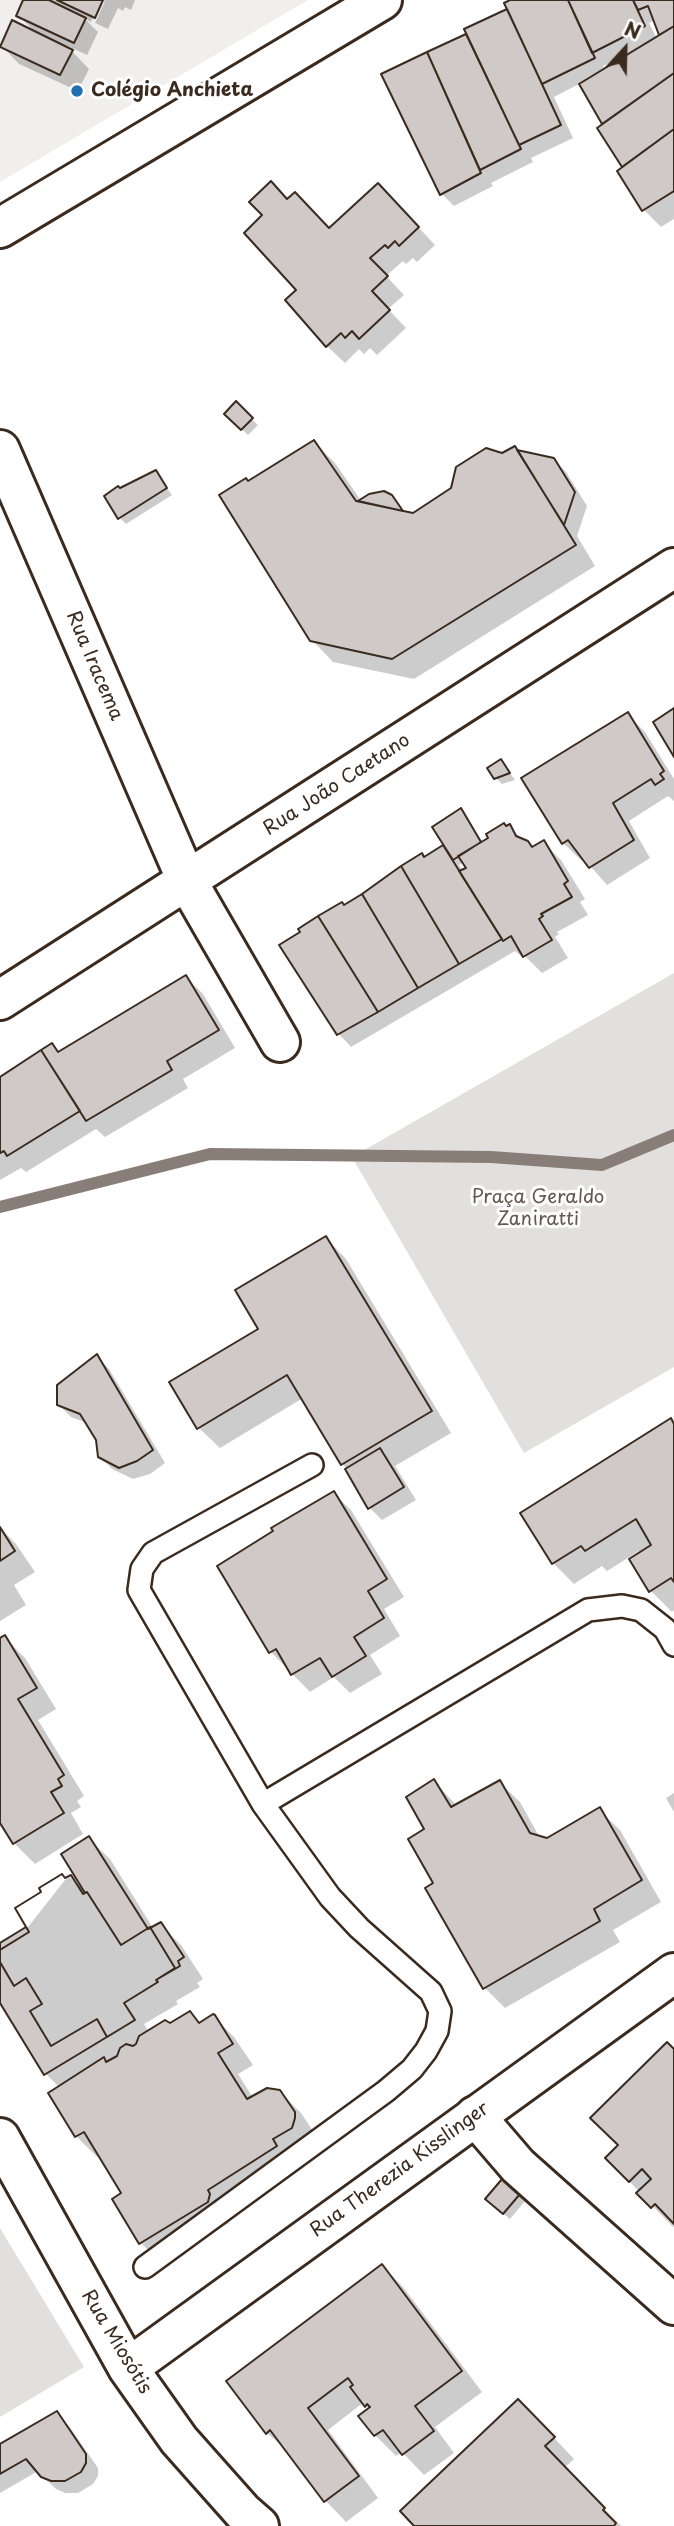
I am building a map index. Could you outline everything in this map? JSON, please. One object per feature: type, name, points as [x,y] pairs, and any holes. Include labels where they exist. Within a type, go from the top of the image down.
[{"type":"street","points":[[0,228],[382,0]]},
{"type":"street","name":"Rua Iracema","points":[[0,450],[187,881],[280,1042]]},
{"type":"street","name":"Rua João Caetano","points":[[0,1000],[674,568]]},
{"type":"street","name":"Rua Therezia Kisslinger","points":[[128,2368],[674,1973]]},
{"type":"street","points":[[475,2116],[519,2166],[674,2305]]},
{"type":"street","name":"Rua Miosótis","points":[[0,2138],[128,2368],[179,2440],[243,2512],[259,2526]]},
{"type":"lane","points":[[145,2267],[386,2091],[412,2069],[437,2031],[440,2011],[431,1992],[359,1928],[330,1897],[263,1804],[139,1590],[142,1569],[153,1553],[312,1465]]},
{"type":"lane","points":[[263,1804],[589,1610],[622,1606],[641,1610],[665,1629],[674,1645]]},
{"type":"shaded area","name":"Colégio Anchieta","points":[[0,0],[308,0],[0,182]]},
{"type":"green space","name":"Praça Geraldo Zaniratti","points":[[674,973],[674,1367],[524,1453],[352,1157]]},
{"type":"green space","points":[[0,2228],[84,2367],[0,2417]]},
{"type":"building","points":[[23,0],[49,0],[86,18],[74,43],[16,16]]},
{"type":"building","points":[[57,0],[103,0],[95,18]]},
{"type":"building","points":[[510,0],[568,0],[595,58],[542,84],[504,3]]},
{"type":"building","points":[[568,0],[633,0],[645,26],[592,53]]},
{"type":"building","points":[[633,0],[674,0],[674,26],[659,35],[648,6],[638,10]]},
{"type":"building","points":[[507,9],[561,125],[519,145],[464,29]]},
{"type":"building","points":[[12,20],[73,50],[60,75],[0,47]]},
{"type":"building","points":[[674,26],[674,73],[602,124],[579,84]]},
{"type":"building","points":[[466,34],[521,149],[480,170],[427,52]]},
{"type":"building","points":[[427,52],[481,173],[440,195],[381,74]]},
{"type":"building","points":[[674,73],[674,129],[622,167],[597,128]]},
{"type":"building","points":[[674,129],[674,191],[642,211],[617,171]]},
{"type":"building","points":[[271,181],[287,199],[295,192],[329,228],[378,183],[419,227],[399,246],[395,241],[388,248],[385,245],[370,258],[388,276],[372,291],[390,310],[359,339],[352,331],[345,338],[341,333],[326,347],[285,300],[296,290],[244,233],[262,215],[249,202]]},
{"type":"building","points":[[236,401],[253,418],[241,430],[224,414]]},
{"type":"building","points":[[314,440],[356,501],[413,513],[451,488],[456,467],[486,448],[502,453],[515,446],[576,545],[392,659],[310,641],[219,495],[246,478],[248,481]]},
{"type":"building","points":[[517,450],[554,458],[575,492],[564,525]]},
{"type":"building","points":[[156,470],[167,488],[118,519],[104,496],[118,486],[120,488]]},
{"type":"building","points":[[384,491],[392,495],[403,511],[358,501],[369,494]]},
{"type":"building","points":[[674,708],[674,757],[653,722]]},
{"type":"building","points":[[628,712],[664,771],[660,774],[664,779],[655,785],[651,779],[613,803],[634,840],[589,868],[568,840],[562,844],[521,778]]},
{"type":"building","points":[[501,759],[510,773],[494,779],[487,768]]},
{"type":"building","points":[[461,808],[481,842],[453,860],[432,827]]},
{"type":"building","points":[[504,823],[506,826],[510,824],[516,836],[528,841],[532,847],[544,840],[568,881],[564,884],[572,897],[541,914],[543,916],[539,919],[552,940],[523,957],[511,936],[503,941],[459,871],[466,868],[458,856],[488,838],[486,834]]},
{"type":"building","points":[[443,845],[502,939],[459,964],[401,866],[422,853],[424,857]]},
{"type":"building","points":[[401,866],[459,964],[418,988],[362,894]]},
{"type":"building","points":[[362,894],[418,988],[378,1012],[318,916]]},
{"type":"building","points":[[318,916],[378,1012],[337,1035],[279,945]]},
{"type":"building","points":[[186,975],[219,1030],[167,1061],[172,1070],[86,1121],[41,1050],[52,1043],[58,1052]]},
{"type":"building","points":[[41,1050],[80,1111],[7,1156],[4,1151],[0,1153],[0,1077]]},
{"type":"building","points":[[326,1236],[432,1411],[341,1465],[287,1375],[197,1429],[169,1382],[258,1329],[235,1290]]},
{"type":"building","points":[[97,1354],[153,1450],[137,1461],[119,1468],[98,1457],[96,1440],[80,1414],[57,1405],[57,1385]]},
{"type":"building","points":[[671,1418],[674,1424],[674,1582],[671,1578],[649,1592],[629,1559],[651,1545],[636,1519],[585,1551],[581,1546],[552,1564],[520,1513]]},
{"type":"building","points":[[380,1448],[404,1487],[368,1509],[345,1469]]},
{"type":"building","points":[[334,1491],[387,1579],[368,1591],[384,1618],[354,1637],[366,1656],[332,1677],[320,1658],[291,1675],[276,1649],[269,1653],[217,1566],[273,1531],[271,1528]]},
{"type":"building","points":[[0,1527],[15,1551],[0,1561]]},
{"type":"building","points":[[5,1635],[37,1688],[18,1699],[64,1775],[58,1779],[62,1786],[51,1792],[64,1813],[13,1844],[0,1823],[0,1638]]},
{"type":"building","points":[[434,1779],[451,1807],[500,1780],[530,1833],[547,1838],[600,1807],[642,1880],[594,1909],[600,1921],[483,1989],[425,1888],[433,1883],[408,1839],[424,1829],[406,1797]]},
{"type":"building","points":[[89,1836],[148,1929],[161,1922],[184,1957],[178,1961],[180,1966],[124,2003],[135,2020],[44,2075],[0,2003],[0,1943],[26,1927],[15,1908],[41,1892],[39,1888],[62,1874],[65,1878],[71,1875],[83,1894],[85,1893],[61,1854]]},
{"type":"building","points":[[62,1874],[65,1878],[71,1875],[83,1894],[87,1892],[121,1945],[150,1927],[175,1968],[124,2003],[135,2020],[107,2037],[97,2019],[51,2046],[30,2011],[42,2004],[26,1978],[14,1986],[0,1962],[0,1950],[29,1932],[15,1908],[41,1892],[39,1888]]},
{"type":"building","points":[[190,2011],[199,2023],[215,2015],[233,2044],[218,2053],[247,2099],[267,2088],[280,2090],[295,2112],[295,2118],[292,2128],[273,2139],[277,2146],[208,2190],[208,2202],[139,2244],[112,2199],[121,2193],[84,2132],[75,2137],[48,2093],[104,2057],[106,2062],[117,2056],[120,2048],[126,2044],[133,2046],[139,2036],[165,2020],[170,2023]]},
{"type":"building","points":[[667,2042],[674,2049],[674,2224],[655,2204],[651,2208],[636,2193],[651,2179],[642,2169],[629,2182],[605,2158],[618,2145],[590,2118]]},
{"type":"building","points":[[508,2172],[526,2187],[503,2214],[485,2199]]},
{"type":"building","points":[[382,2264],[462,2371],[415,2406],[434,2431],[402,2455],[383,2430],[374,2436],[358,2416],[370,2407],[367,2404],[365,2407],[350,2387],[353,2385],[348,2378],[308,2408],[359,2476],[324,2502],[270,2430],[266,2434],[226,2381]]},
{"type":"building","points":[[518,2399],[555,2437],[545,2446],[605,2508],[603,2510],[616,2523],[614,2526],[414,2526],[400,2511]]},
{"type":"building","points":[[57,2411],[86,2454],[86,2463],[81,2472],[65,2481],[51,2481],[41,2477],[26,2459],[0,2474],[0,2444]]},
{"type":"waterway","points":[[0,1207],[210,1154],[491,1157],[602,1165],[674,1135]]},
{"type":"place","name":"Colégio Anchieta","points":[[77,91]]}]
